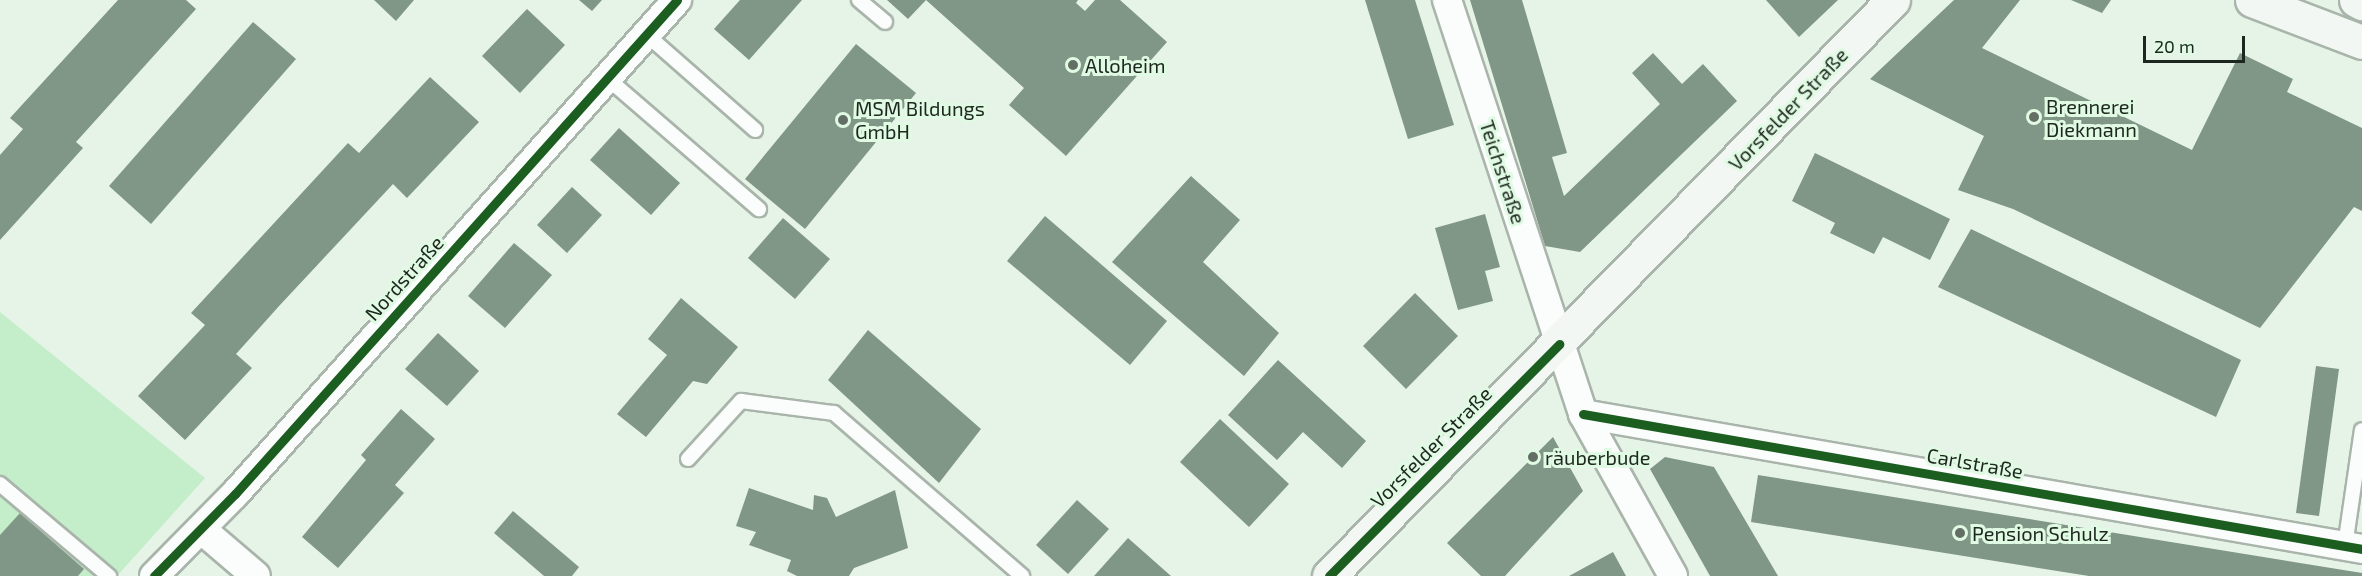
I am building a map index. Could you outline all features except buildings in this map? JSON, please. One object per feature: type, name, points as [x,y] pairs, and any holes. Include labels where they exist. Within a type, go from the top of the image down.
[{"type":"main road","name":"Vorsfelder Straße","points":[[1329,576],[1559,344],[1893,0]]},
{"type":"main road","points":[[2252,0],[2362,42]]},
{"type":"main road","points":[[2356,0],[2362,3]]},
{"type":"street","name":"Nordstraße","points":[[153,576],[201,529],[677,0]]},
{"type":"street","name":"Teichstraße","points":[[1447,0],[1582,414],[1673,576]]},
{"type":"street","name":"Carlstraße","points":[[1582,414],[2353,547]]},
{"type":"street","points":[[201,529],[256,576]]},
{"type":"lane","points":[[859,0],[885,22]]},
{"type":"lane","points":[[647,35],[754,130]]},
{"type":"lane","points":[[607,78],[759,209]]},
{"type":"lane","points":[[688,459],[741,401],[834,413],[1022,576]]},
{"type":"lane","points":[[2353,547],[2362,430]]},
{"type":"lane","points":[[0,484],[109,576]]},
{"type":"green space","points":[[0,312],[205,478],[117,576],[0,576]]},
{"type":"cycle path","points":[[154,576],[235,494],[677,0]]},
{"type":"cycle path","points":[[1329,576],[1559,344]]},
{"type":"cycle path","points":[[1583,414],[2362,549]]},
{"type":"place","name":"Alloheim","points":[[1073,65]]},
{"type":"place","name":"Brennerei Diekmann","points":[[2034,117]]},
{"type":"place","name":"MSM Bildungs GmbH","points":[[843,120]]},
{"type":"place","name":"räuberbude","points":[[1533,457]]},
{"type":"place","name":"Pension Schulz","points":[[1960,533]]}]
